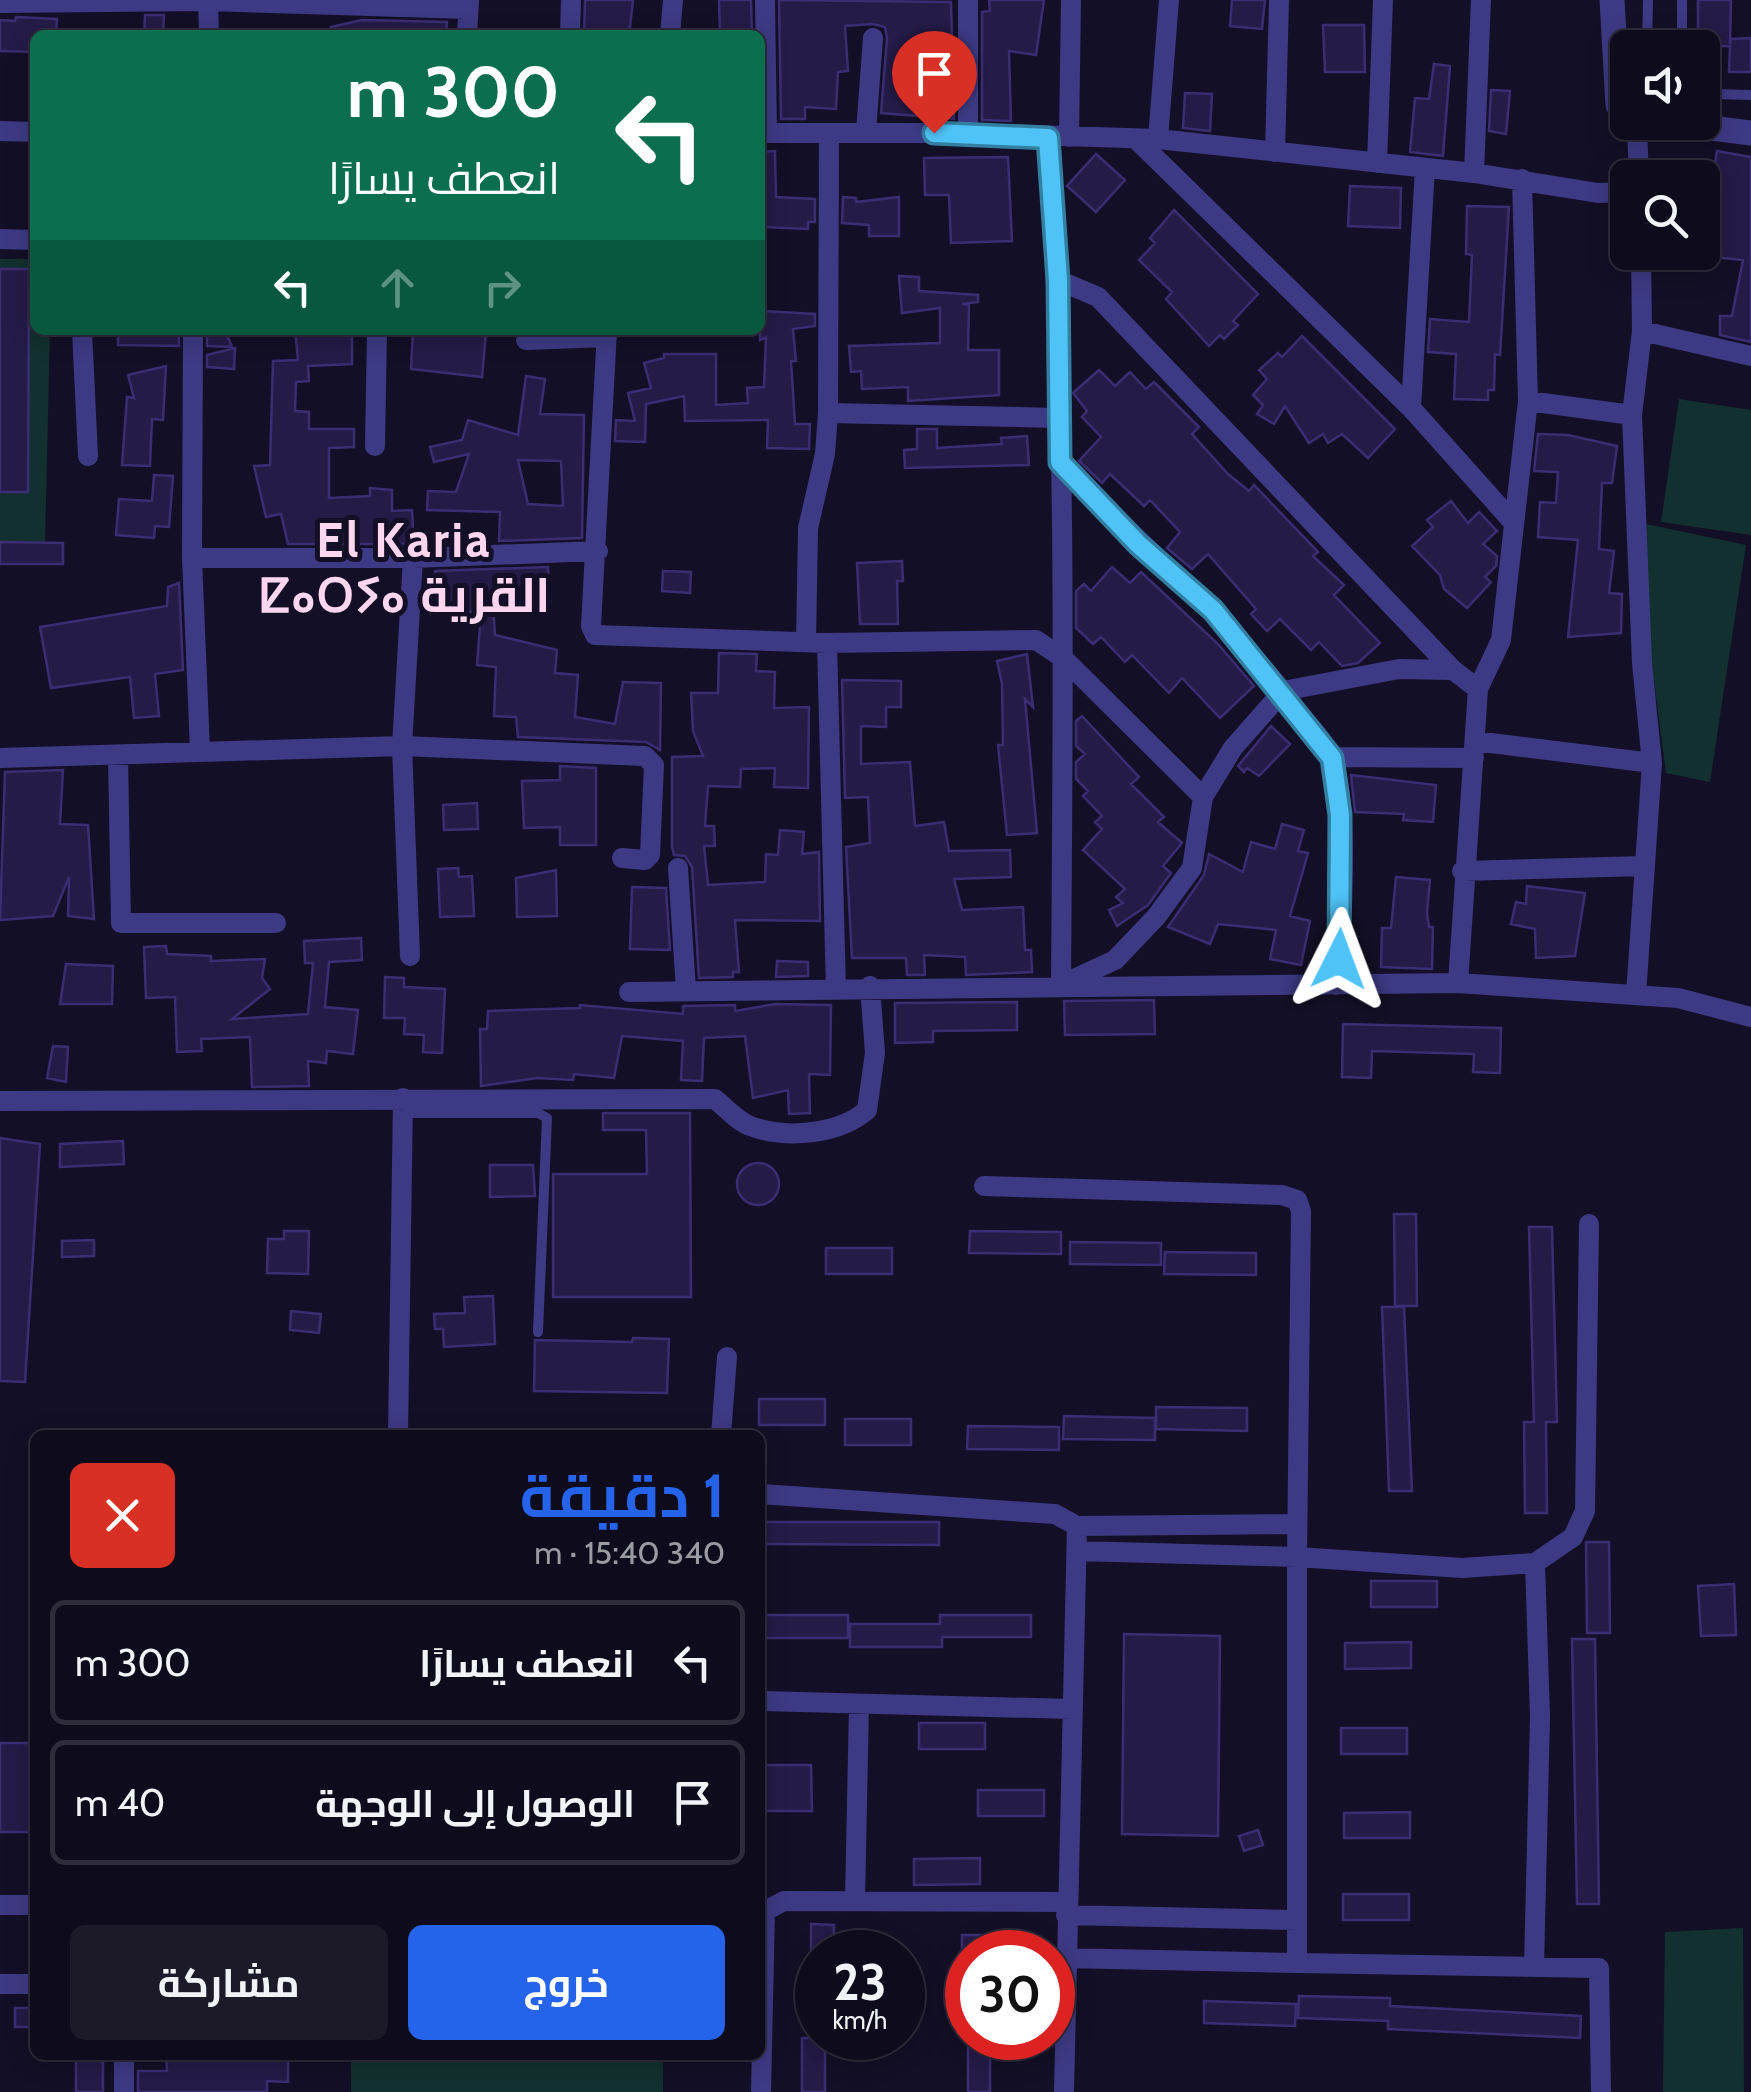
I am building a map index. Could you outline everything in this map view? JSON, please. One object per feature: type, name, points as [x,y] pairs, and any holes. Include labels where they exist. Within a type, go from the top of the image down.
[{"type":"street","points":[[570,30],[571,0]]},
{"type":"street","points":[[670,30],[673,0]]},
{"type":"street","points":[[765,66],[766,0]]},
{"type":"street","points":[[968,0],[968,133]]},
{"type":"street","points":[[1062,986],[1064,658],[1058,137],[1071,0]]},
{"type":"street","points":[[1158,139],[1169,0]]},
{"type":"street","points":[[1275,152],[1279,0]]},
{"type":"street","points":[[1377,163],[1383,0]]},
{"type":"street","points":[[1474,173],[1482,0]]},
{"type":"street","points":[[1612,0],[1617,30]]},
{"type":"street","points":[[208,1],[209,30]]},
{"type":"street","points":[[0,3],[468,5],[467,30]]},
{"type":"street","points":[[866,132],[873,38]]},
{"type":"street","points":[[1720,129],[1751,133]]},
{"type":"street","points":[[0,131],[30,132]]},
{"type":"street","points":[[765,133],[968,133],[1158,139],[1474,173],[1610,193]]},
{"type":"street","points":[[829,133],[826,454],[808,528],[836,990]]},
{"type":"street","points":[[1136,139],[1411,408],[1514,522]]},
{"type":"street","points":[[1411,408],[1425,168]]},
{"type":"street","points":[[1458,983],[1462,871],[1478,689],[1501,640],[1528,402],[1522,180]]},
{"type":"street","points":[[0,239],[30,240]]},
{"type":"street","points":[[1636,995],[1652,763],[1642,663],[1632,415],[1642,331],[1641,270]]},
{"type":"street","points":[[1058,280],[1098,296],[1453,670],[1478,689]]},
{"type":"street","points":[[1642,331],[1751,356]]},
{"type":"street","points":[[82,335],[88,456]]},
{"type":"street","points":[[194,335],[192,558],[200,750]]},
{"type":"street","points":[[375,446],[377,335]]},
{"type":"street","points":[[526,340],[594,335]]},
{"type":"street","points":[[607,335],[598,552],[590,626],[595,635],[816,643],[1036,640],[1064,658],[1203,798]]},
{"type":"street","points":[[1528,402],[1632,415]]},
{"type":"street","points":[[828,412],[1060,418]]},
{"type":"street","points":[[1060,462],[1138,544],[1213,610],[1283,692],[1332,758],[1341,835],[1342,932],[1336,985]]},
{"type":"street","points":[[192,558],[413,558],[598,552]]},
{"type":"street","points":[[410,956],[402,746],[413,558]]},
{"type":"street","points":[[1062,986],[1115,960],[1156,917],[1192,868],[1203,798],[1233,748],[1283,692],[1399,670],[1453,670]]},
{"type":"street","points":[[0,758],[402,746],[652,759],[648,858],[622,858]]},
{"type":"street","points":[[1332,758],[1474,749],[1652,763]]},
{"type":"street","points":[[118,755],[122,923],[276,923]]},
{"type":"street","points":[[1462,871],[1644,866]]},
{"type":"street","points":[[678,868],[686,990]]},
{"type":"street","points":[[629,992],[836,990],[870,986],[1458,983],[1678,998],[1751,1018]]},
{"type":"street","points":[[0,1101],[404,1105],[715,1098],[753,1127],[799,1132],[840,1128],[867,1110],[875,1054],[870,986]]},
{"type":"street","points":[[398,1430],[404,1105]]},
{"type":"street","points":[[984,1186],[1282,1195],[1297,1200],[1301,1211],[1297,1963]]},
{"type":"street","points":[[1077,1551],[1297,1557],[1462,1568],[1535,1563],[1572,1537],[1584,1511],[1588,1224]]},
{"type":"street","points":[[722,1430],[727,1356]]},
{"type":"street","points":[[765,1494],[1054,1514],[1078,1526],[1297,1524]]},
{"type":"street","points":[[1066,1930],[1078,1526]]},
{"type":"street","points":[[1534,1968],[1540,1717],[1535,1563]]},
{"type":"street","points":[[765,1701],[1071,1708]]},
{"type":"street","points":[[855,1900],[860,1704]]},
{"type":"street","points":[[765,1911],[784,1901],[855,1900],[1297,1920]]},
{"type":"street","points":[[0,1905],[30,1905]]},
{"type":"street","points":[[1075,1958],[1599,1968],[1601,2092]]},
{"type":"street","points":[[0,1984],[30,1984]]},
{"type":"street","points":[[124,2060],[124,2092]]},
{"type":"street","points":[[761,2092],[762,2060]]},
{"type":"street","points":[[1064,2060],[1064,2092]]},
{"type":"lane","points":[[1647,30],[1648,0]]},
{"type":"lane","points":[[1682,0],[1682,30]]},
{"type":"lane","points":[[1720,94],[1751,95]]},
{"type":"lane","points":[[404,1105],[538,1113],[547,1118],[550,1125],[538,1332]]},
{"type":"green space","points":[[0,259],[30,259],[30,335],[50,335],[45,543],[0,542]]},
{"type":"green space","points":[[1679,399],[1751,410],[1751,535],[1661,522]]},
{"type":"green space","points":[[1646,524],[1746,545],[1710,782],[1666,773],[1650,650]]},
{"type":"green space","points":[[1743,1928],[1744,2092],[1663,2092],[1665,1932]]},
{"type":"green space","points":[[351,2060],[663,2060],[663,2092],[351,2092]]},
{"type":"building","points":[[585,0],[633,0],[630,30],[584,30]]},
{"type":"building","points":[[719,0],[751,0],[752,30],[720,30]]},
{"type":"building","points":[[779,0],[951,2],[954,119],[881,113],[887,38],[885,27],[873,24],[845,26],[848,71],[838,72],[836,109],[805,107],[805,119],[781,119]]},
{"type":"building","points":[[989,0],[1044,0],[1036,55],[1009,51],[1011,121],[982,120],[982,12],[990,11]]},
{"type":"building","points":[[1232,0],[1265,0],[1262,29],[1230,26]]},
{"type":"building","points":[[1698,0],[1731,0],[1730,44],[1731,39],[1751,38],[1751,72],[1729,72],[1730,46],[1720,46],[1720,30],[1698,30]]},
{"type":"building","points":[[145,15],[164,15],[163,30],[144,30]]},
{"type":"building","points":[[16,17],[57,19],[56,30],[30,30],[30,52],[0,51],[0,20],[15,21]]},
{"type":"building","points":[[362,20],[447,22],[446,30],[331,27]]},
{"type":"building","points":[[1323,25],[1364,25],[1365,72],[1325,72]]},
{"type":"building","points":[[1434,64],[1450,66],[1443,156],[1410,152],[1415,98],[1429,99]]},
{"type":"building","points":[[1491,90],[1510,91],[1506,134],[1489,131]]},
{"type":"building","points":[[1185,93],[1212,94],[1210,131],[1183,128]]},
{"type":"building","points":[[775,151],[776,197],[815,199],[815,222],[808,222],[808,229],[765,227],[765,152]]},
{"type":"building","points":[[1717,151],[1751,157],[1751,342],[1720,335],[1720,316],[1732,316],[1743,260],[1720,258],[1720,160],[1716,160]]},
{"type":"building","points":[[1096,154],[1125,180],[1096,212],[1067,186]]},
{"type":"building","points":[[1008,157],[1012,241],[951,243],[949,195],[925,195],[924,158]]},
{"type":"building","points":[[1350,186],[1401,188],[1400,228],[1348,226]]},
{"type":"building","points":[[843,197],[856,198],[856,202],[899,197],[899,236],[869,236],[869,225],[842,223]]},
{"type":"building","points":[[1467,206],[1509,207],[1500,355],[1495,354],[1494,390],[1488,390],[1488,400],[1454,399],[1456,354],[1428,352],[1430,319],[1469,322],[1472,255],[1466,254]]},
{"type":"building","points":[[1174,210],[1258,294],[1233,321],[1238,325],[1224,339],[1220,335],[1209,346],[1166,299],[1172,292],[1139,260],[1155,243],[1150,238]]},
{"type":"building","points":[[0,269],[29,269],[28,492],[0,492]]},
{"type":"building","points":[[899,276],[919,277],[919,291],[978,295],[978,302],[962,304],[969,305],[968,350],[999,350],[999,395],[908,401],[908,387],[862,389],[861,371],[851,372],[849,346],[940,343],[940,308],[902,313]]},
{"type":"building","points":[[765,311],[815,314],[815,326],[793,329],[796,361],[791,361],[795,424],[810,424],[809,449],[767,448],[768,420],[685,421],[684,396],[646,404],[645,442],[615,441],[616,420],[635,421],[628,393],[651,388],[644,363],[664,358],[664,354],[716,354],[716,405],[748,403],[747,388],[764,387],[766,337],[760,340],[760,335],[765,335]]},
{"type":"building","points":[[118,335],[179,335],[179,346],[118,345]]},
{"type":"building","points":[[207,335],[227,335],[232,347],[207,346]]},
{"type":"building","points":[[296,335],[352,335],[352,364],[308,366],[309,381],[296,382],[295,411],[309,412],[309,429],[354,429],[354,447],[329,448],[329,498],[370,496],[370,488],[392,490],[392,511],[412,510],[414,544],[288,544],[281,514],[266,517],[254,466],[270,465],[273,361],[298,360]]},
{"type":"building","points":[[413,335],[486,335],[482,377],[411,369]]},
{"type":"building","points":[[1302,336],[1395,429],[1368,458],[1342,434],[1328,443],[1323,434],[1309,443],[1285,406],[1274,424],[1257,414],[1263,405],[1253,395],[1267,379],[1259,370],[1278,353],[1282,357]]},
{"type":"building","points":[[235,348],[234,369],[207,367],[207,355]]},
{"type":"building","points":[[166,366],[163,420],[152,419],[150,466],[122,465],[127,397],[134,398],[128,375]]},
{"type":"building","points":[[1099,370],[1115,386],[1130,372],[1146,389],[1154,382],[1199,427],[1192,434],[1228,474],[1249,491],[1254,485],[1318,552],[1313,556],[1344,585],[1334,595],[1380,643],[1358,663],[1342,666],[1319,642],[1311,650],[1280,619],[1267,631],[1251,614],[1256,609],[1208,554],[1192,569],[1167,548],[1180,532],[1150,500],[1144,506],[1110,474],[1102,483],[1079,461],[1101,437],[1082,417],[1087,411],[1073,393]]},
{"type":"building","points":[[526,376],[545,379],[540,414],[584,415],[582,538],[499,541],[500,512],[427,510],[428,491],[456,492],[469,454],[434,462],[430,447],[462,440],[468,420],[518,435]],"holes":[[[518,460],[561,461],[563,506],[528,504]]]},
{"type":"building","points":[[917,429],[937,429],[937,448],[1002,444],[1001,438],[1027,436],[1029,465],[905,468],[904,450],[917,449]]},
{"type":"building","points":[[1538,434],[1568,435],[1617,446],[1612,483],[1602,483],[1599,549],[1614,551],[1609,593],[1622,594],[1621,633],[1568,637],[1578,540],[1538,537],[1540,502],[1556,503],[1558,472],[1534,471]]},
{"type":"building","points":[[154,475],[173,476],[169,527],[155,526],[154,538],[116,535],[119,499],[152,501]]},
{"type":"building","points":[[1451,501],[1468,523],[1479,512],[1497,531],[1483,544],[1497,556],[1496,566],[1485,577],[1491,582],[1467,608],[1444,589],[1440,575],[1412,546],[1433,527],[1427,520]]},
{"type":"building","points":[[0,542],[63,543],[63,564],[0,564]]},
{"type":"building","points":[[902,561],[903,581],[897,581],[898,624],[860,624],[857,563]]},
{"type":"building","points":[[548,567],[550,603],[493,606],[495,635],[557,650],[555,673],[578,675],[575,717],[615,724],[623,682],[661,683],[660,750],[646,742],[518,737],[516,717],[494,716],[496,667],[477,665],[481,611],[437,614],[435,571]]},
{"type":"building","points":[[1112,567],[1130,583],[1141,572],[1218,644],[1254,686],[1220,718],[1182,678],[1169,693],[1132,655],[1125,662],[1101,637],[1093,644],[1076,628],[1076,591],[1084,584],[1091,591]]},
{"type":"building","points":[[663,571],[691,572],[690,593],[662,591]]},
{"type":"building","points":[[179,583],[183,670],[155,674],[159,716],[134,718],[130,677],[51,688],[40,627],[167,606],[168,587]]},
{"type":"building","points":[[719,653],[757,654],[756,671],[775,672],[774,708],[809,707],[808,788],[774,787],[775,768],[741,769],[740,787],[708,786],[705,826],[714,826],[715,846],[704,846],[708,885],[765,882],[766,854],[778,855],[780,830],[804,832],[802,854],[819,852],[820,921],[735,920],[739,972],[733,972],[733,977],[699,978],[692,867],[685,856],[674,855],[672,847],[672,757],[703,756],[693,731],[691,693],[718,693]]},
{"type":"building","points":[[1027,654],[1033,707],[1025,699],[1037,833],[1007,835],[998,745],[1003,745],[1002,684],[997,661]]},
{"type":"building","points":[[842,680],[901,681],[901,707],[886,707],[886,727],[861,726],[861,764],[910,762],[915,826],[944,822],[949,851],[1010,850],[1011,877],[954,879],[962,910],[1023,907],[1025,950],[1031,950],[1032,972],[966,975],[965,957],[924,955],[925,975],[907,975],[906,958],[852,958],[846,847],[870,843],[868,797],[845,798]]},
{"type":"building","points":[[1082,716],[1139,777],[1131,784],[1164,817],[1158,822],[1182,843],[1163,866],[1171,873],[1148,905],[1117,926],[1109,910],[1123,903],[1116,897],[1125,889],[1083,850],[1102,829],[1095,822],[1102,816],[1083,796],[1088,791],[1076,779],[1076,762],[1085,754],[1076,746],[1076,721]]},
{"type":"building","points":[[1271,726],[1290,744],[1259,776],[1247,768],[1244,772],[1238,766]]},
{"type":"building","points":[[560,766],[596,768],[596,845],[560,845],[560,827],[524,828],[522,781],[560,780]]},
{"type":"building","points":[[63,770],[60,824],[88,825],[94,919],[68,916],[69,877],[53,916],[0,920],[5,772]]},
{"type":"building","points":[[1351,775],[1436,785],[1433,822],[1403,820],[1404,814],[1355,812]]},
{"type":"building","points":[[477,803],[478,829],[444,830],[443,805]]},
{"type":"building","points":[[1282,824],[1304,830],[1298,851],[1308,853],[1290,916],[1310,921],[1301,965],[1270,959],[1276,930],[1218,924],[1210,944],[1168,927],[1204,875],[1209,854],[1243,872],[1251,842],[1275,849]]},
{"type":"building","points":[[458,868],[459,877],[472,876],[474,916],[440,917],[438,869]]},
{"type":"building","points":[[556,870],[557,916],[517,917],[516,878]]},
{"type":"building","points":[[1396,877],[1430,880],[1427,913],[1429,927],[1433,927],[1432,969],[1381,967],[1382,928],[1391,928]]},
{"type":"building","points":[[1527,886],[1585,893],[1575,956],[1536,958],[1535,929],[1511,924],[1516,902],[1526,904]]},
{"type":"building","points":[[632,887],[666,888],[670,950],[630,949]]},
{"type":"building","points":[[361,938],[362,960],[329,962],[325,1007],[358,1010],[353,1054],[327,1051],[326,1063],[308,1061],[309,1086],[252,1087],[250,1037],[201,1039],[202,1051],[177,1052],[175,997],[146,998],[144,947],[166,946],[167,954],[211,956],[211,961],[265,959],[262,978],[270,989],[232,1019],[308,1014],[313,963],[305,963],[304,941]]},
{"type":"building","points":[[777,961],[808,962],[808,976],[776,977]]},
{"type":"building","points":[[66,964],[113,966],[112,1004],[60,1004]]},
{"type":"building","points":[[385,977],[404,978],[404,987],[445,989],[442,1053],[423,1052],[424,1035],[404,1034],[405,1018],[384,1018]]},
{"type":"building","points":[[1154,1000],[1155,1034],[1065,1035],[1064,1001]]},
{"type":"building","points":[[1017,1002],[1017,1030],[933,1031],[933,1042],[895,1043],[895,1003]]},
{"type":"building","points":[[775,1004],[831,1005],[830,1075],[809,1074],[810,1113],[789,1114],[788,1090],[753,1098],[745,1036],[704,1038],[702,1081],[681,1080],[683,1041],[622,1036],[614,1078],[574,1074],[573,1080],[537,1078],[481,1086],[480,1029],[487,1029],[488,1011],[580,1005],[683,1014],[683,1006],[735,1005],[735,1011]]},
{"type":"building","points":[[1343,1024],[1501,1028],[1500,1073],[1473,1072],[1474,1054],[1372,1051],[1371,1078],[1342,1077]]},
{"type":"building","points":[[53,1046],[68,1047],[66,1082],[47,1078]]},
{"type":"building","points":[[603,1113],[690,1113],[691,1297],[553,1297],[553,1174],[647,1174],[646,1130],[603,1130]]},
{"type":"building","points":[[0,1138],[40,1144],[25,1382],[0,1381]]},
{"type":"building","points":[[123,1141],[124,1164],[60,1167],[60,1144]]},
{"type":"building","points":[[758,1163],[773,1169],[779,1184],[773,1199],[758,1205],[743,1199],[737,1184],[743,1169]]},
{"type":"building","points":[[490,1165],[533,1165],[535,1196],[490,1197]]},
{"type":"building","points":[[1394,1214],[1416,1214],[1417,1306],[1395,1306]]},
{"type":"building","points":[[1529,1227],[1552,1227],[1557,1422],[1546,1422],[1547,1513],[1525,1513],[1524,1422],[1534,1422]]},
{"type":"building","points":[[284,1231],[309,1231],[308,1274],[267,1273],[268,1239],[284,1239]]},
{"type":"building","points":[[970,1231],[1061,1232],[1061,1254],[969,1253]]},
{"type":"building","points":[[94,1240],[94,1256],[62,1257],[62,1241]]},
{"type":"building","points":[[1070,1242],[1161,1243],[1161,1265],[1070,1264]]},
{"type":"building","points":[[826,1248],[892,1248],[892,1274],[826,1274]]},
{"type":"building","points":[[1165,1252],[1256,1253],[1256,1275],[1164,1274]]},
{"type":"building","points":[[493,1296],[495,1344],[444,1347],[443,1329],[435,1329],[434,1314],[465,1313],[464,1297]]},
{"type":"building","points":[[1382,1307],[1404,1307],[1412,1491],[1389,1491]]},
{"type":"building","points":[[291,1311],[321,1314],[319,1333],[290,1330]]},
{"type":"building","points":[[633,1338],[669,1339],[667,1393],[534,1391],[535,1340],[632,1342]]},
{"type":"building","points":[[759,1399],[825,1399],[825,1425],[759,1425]]},
{"type":"building","points":[[1156,1407],[1247,1408],[1247,1431],[1156,1429]]},
{"type":"building","points":[[1064,1416],[1155,1418],[1155,1440],[1063,1439]]},
{"type":"building","points":[[845,1419],[911,1419],[911,1445],[845,1445]]},
{"type":"building","points":[[968,1426],[1059,1427],[1059,1450],[967,1449]]},
{"type":"building","points":[[765,1522],[939,1522],[939,1545],[765,1544]]},
{"type":"building","points":[[1586,1542],[1609,1542],[1610,1633],[1587,1633]]},
{"type":"building","points":[[1371,1581],[1437,1581],[1437,1607],[1371,1607]]},
{"type":"building","points":[[1734,1584],[1736,1635],[1701,1636],[1698,1586]]},
{"type":"building","points":[[765,1615],[848,1615],[848,1638],[765,1638]]},
{"type":"building","points":[[940,1615],[1031,1615],[1031,1637],[942,1637],[942,1647],[850,1647],[850,1624],[940,1624]]},
{"type":"building","points":[[1124,1634],[1220,1636],[1218,1836],[1122,1834]]},
{"type":"building","points":[[1572,1639],[1595,1639],[1599,1904],[1577,1904]]},
{"type":"building","points":[[1411,1642],[1411,1668],[1345,1669],[1345,1643]]},
{"type":"building","points":[[919,1723],[985,1723],[985,1749],[919,1749]]},
{"type":"building","points":[[1341,1728],[1407,1728],[1407,1754],[1341,1754]]},
{"type":"building","points":[[0,1743],[30,1743],[30,1832],[0,1832]]},
{"type":"building","points":[[765,1765],[811,1765],[812,1811],[765,1811]]},
{"type":"building","points":[[978,1790],[1044,1790],[1044,1816],[978,1816]]},
{"type":"building","points":[[1410,1812],[1410,1838],[1344,1838],[1344,1813]]},
{"type":"building","points":[[1258,1830],[1263,1845],[1244,1851],[1239,1836]]},
{"type":"building","points":[[980,1858],[980,1884],[914,1885],[914,1859]]},
{"type":"building","points":[[1343,1894],[1409,1894],[1409,1920],[1343,1920]]},
{"type":"building","points":[[811,1924],[834,1925],[834,1930],[811,1930]]},
{"type":"building","points":[[1299,1996],[1390,1998],[1390,2006],[1581,2016],[1580,2038],[1388,2029],[1388,2021],[1298,2018]]},
{"type":"building","points":[[1204,2001],[1296,2004],[1295,2026],[1204,2023]]},
{"type":"building","points":[[15,2008],[30,2008],[30,2027],[15,2027]]},
{"type":"building","points":[[76,2060],[103,2060],[103,2092],[76,2092]]},
{"type":"building","points":[[166,2060],[288,2060],[288,2082],[267,2081],[267,2092],[138,2092],[138,2071],[167,2071]]},
{"type":"building","points":[[802,2060],[825,2060],[825,2092],[802,2092]]},
{"type":"building","points":[[968,2060],[990,2060],[990,2092],[968,2092]]},
{"type":"district","name":"El Karia ⵇⴰⵔⵢⴰ القرية","points":[[404,568]]},
{"type":"route","points":[[934,133],[1048,138],[1058,280],[1060,462],[1138,544],[1213,610],[1283,692],[1332,758],[1340,815],[1339,959]]}]
